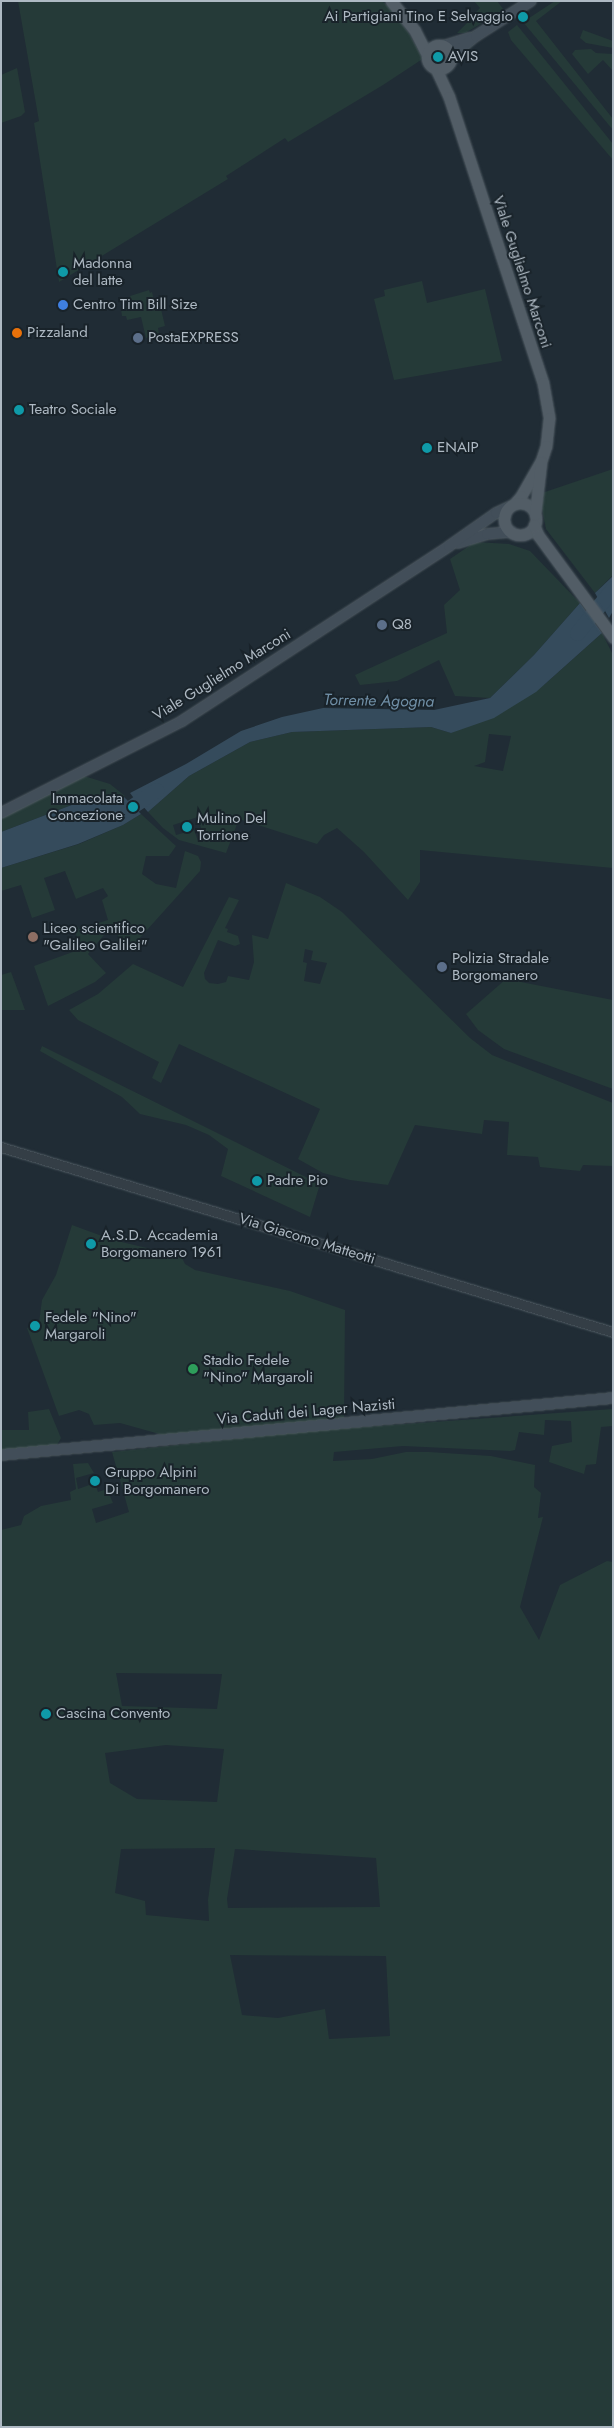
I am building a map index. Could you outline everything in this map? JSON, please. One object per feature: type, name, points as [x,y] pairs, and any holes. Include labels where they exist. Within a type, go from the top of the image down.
[{"type":"main road","points":[[391,1],[415,31],[427,55],[428,63],[444,64],[478,35],[531,1]]},
{"type":"main road","points":[[415,31],[448,50],[444,64]]},
{"type":"main road","points":[[427,55],[430,49],[478,35]]},
{"type":"main road","name":"Viale Guglielmo Marconi","points":[[1,812],[182,721],[450,546],[496,513],[511,506],[521,496],[541,461],[546,446],[548,418],[543,384],[448,94],[444,64]]},
{"type":"main road","name":"Viale Guglielmo Marconi","points":[[535,519],[541,461]]},
{"type":"main road","points":[[557,560],[525,534],[512,532],[504,520],[511,506],[524,503],[535,519],[538,535],[557,560],[611,635]]},
{"type":"main road","points":[[525,534],[535,519]]},
{"type":"main road","name":"Viale Guglielmo Marconi","points":[[450,546],[487,534],[512,532]]},
{"type":"main road","name":"Via Caduti dei Lager Nazisti","points":[[1,1455],[613,1398]]},
{"type":"street","name":"Via Giacomo Matteotti","points":[[1,1147],[613,1332]]},
{"type":"green space","points":[[18,1],[382,1],[392,10],[408,32],[422,57],[421,60],[383,85],[288,142],[285,138],[226,176],[228,179],[59,282],[34,123],[39,121]]},
{"type":"green space","points":[[474,1],[497,1],[504,10],[465,33],[457,33],[471,19],[469,16],[472,12],[474,14],[480,8]]},
{"type":"green space","points":[[555,1],[562,1],[536,21],[613,119],[613,130],[523,22]]},
{"type":"green space","points":[[517,25],[613,144],[613,160],[511,40],[508,32]]},
{"type":"green space","points":[[583,30],[613,41],[613,48],[586,43],[580,38]]},
{"type":"green space","points":[[591,49],[596,53],[613,54],[613,71],[603,60],[588,74],[572,54],[575,50]]},
{"type":"green space","points":[[17,68],[25,112],[21,116],[1,123],[1,75]]},
{"type":"green space","points":[[422,281],[427,303],[485,289],[502,361],[394,380],[374,299],[385,296],[384,290]]},
{"type":"green space","points":[[149,290],[150,293],[152,292],[156,308],[161,309],[165,326],[158,328],[159,334],[146,338],[141,317],[127,320],[126,316],[122,316],[121,309],[132,303],[130,296]]},
{"type":"green space","points":[[613,469],[613,575],[595,593],[546,529],[539,494]]},
{"type":"green space","points":[[475,542],[509,544],[530,551],[580,603],[534,655],[490,698],[455,696],[439,660],[397,681],[360,685],[355,675],[447,633],[444,605],[460,590],[450,559]]},
{"type":"green space","points":[[602,633],[613,655],[613,868],[420,850],[420,882],[408,900],[364,852],[337,828],[324,835],[317,844],[239,819],[226,853],[179,840],[163,828],[148,812],[189,776],[250,742],[292,732],[431,727],[451,733],[545,684]],"holes":[[[489,734],[511,736],[503,771],[474,766],[485,762]],[[198,817],[204,839],[198,841],[194,830],[176,835],[173,825]]]},
{"type":"green space","points":[[84,776],[110,784],[125,796],[120,799],[90,798],[1,832],[1,813]]},
{"type":"green space","points":[[141,814],[176,846],[169,856],[146,856],[142,874],[156,884],[176,888],[185,851],[198,856],[201,862],[200,871],[129,950],[117,942],[119,930],[109,929],[88,954],[106,973],[95,982],[48,1006],[34,966],[81,949],[74,928],[78,926],[79,929],[108,920],[102,900],[108,896],[103,888],[76,899],[65,871],[44,878],[55,910],[32,918],[21,885],[1,891],[1,868],[79,844],[123,825]]},
{"type":"green space","points":[[286,883],[320,897],[342,912],[470,1038],[492,1055],[613,1103],[613,1166],[583,1165],[580,1171],[540,1167],[538,1157],[507,1155],[509,1122],[484,1120],[482,1134],[415,1125],[388,1185],[350,1180],[323,1173],[298,1159],[320,1109],[179,1044],[161,1083],[152,1078],[159,1062],[78,1020],[69,1010],[98,994],[133,964],[183,987],[229,897],[239,900],[225,928],[228,929],[227,932],[238,936],[240,944],[235,946],[218,940],[204,973],[205,979],[209,983],[218,984],[226,982],[228,976],[249,980],[254,962],[252,935],[268,939]],"holes":[[[305,949],[313,951],[311,960],[327,963],[320,984],[304,981],[307,963],[303,962]]]},
{"type":"green space","points":[[11,972],[25,1010],[1,1010],[1,975]]},
{"type":"green space","points":[[506,979],[613,1000],[613,1089],[504,1049],[478,1030],[466,1014]]},
{"type":"green space","points":[[42,1046],[320,1184],[310,1217],[221,1176],[228,1149],[209,1135],[186,1125],[140,1114],[122,1097],[40,1051]]},
{"type":"green space","name":"Stadio Fedele \"Nino\" Margaroli","points":[[72,1225],[113,1240],[181,1256],[185,1264],[195,1270],[290,1291],[345,1310],[344,1418],[163,1435],[120,1423],[94,1425],[89,1414],[79,1410],[59,1416],[27,1328],[39,1323],[42,1300],[56,1275]]},
{"type":"green space","points":[[49,1409],[61,1438],[57,1445],[1,1450],[1,1430],[29,1430],[28,1412]]},
{"type":"green space","points":[[613,1409],[613,1426],[601,1427],[596,1464],[586,1465],[584,1474],[549,1462],[552,1446],[572,1442],[571,1421],[545,1420],[544,1435],[519,1432],[515,1450],[510,1451],[403,1446],[334,1452],[333,1461],[372,1459],[406,1452],[429,1452],[491,1456],[535,1465],[534,1487],[541,1493],[538,1518],[543,1517],[520,1607],[539,1640],[560,1585],[607,1561],[613,1562],[613,2427],[1,2427],[1,1530],[21,1525],[24,1516],[41,1506],[71,1500],[70,1492],[76,1489],[73,1464],[88,1463],[94,1473],[76,1478],[78,1489],[95,1483],[98,1492],[107,1489],[113,1503],[92,1509],[96,1523],[129,1512],[112,1452],[307,1431]],"holes":[[[116,1673],[222,1674],[217,1709],[122,1706]],[[166,1745],[224,1749],[217,1802],[137,1799],[110,1783],[105,1753]],[[215,1848],[208,1900],[209,1921],[146,1915],[145,1901],[115,1893],[121,1849]],[[235,1849],[376,1858],[380,1907],[228,1908],[227,1899]],[[230,1955],[386,1956],[390,2036],[329,2039],[325,2009],[278,2018],[242,2015]]]},
{"type":"water","points":[[613,576],[613,611],[609,618],[595,593]]},
{"type":"water","points":[[580,603],[602,633],[536,692],[494,718],[451,733],[431,727],[292,732],[250,742],[189,776],[148,812],[140,800],[136,801],[130,793],[186,764],[241,731],[282,717],[323,708],[434,710],[490,698],[534,655]]},
{"type":"water","points":[[124,797],[141,814],[123,825],[78,844],[1,868],[1,832],[90,798],[120,799]]},
{"type":"waterway","name":"Torrente Agogna","points":[[577,633],[613,588]]},
{"type":"waterway","name":"Torrente Agogna","points":[[116,813],[128,809],[156,790]]},
{"type":"place","name":"Ai Partigiani Tino E Selvaggio","points":[[523,17]]},
{"type":"place","name":"AVIS","points":[[438,57]]},
{"type":"place","name":"Madonna del latte","points":[[63,272]]},
{"type":"place","name":"Centro Tim Bill Size","points":[[63,305]]},
{"type":"place","name":"Pizzaland","points":[[17,333]]},
{"type":"place","name":"PostaEXPRESS","points":[[138,338]]},
{"type":"place","name":"Teatro Sociale","points":[[19,410]]},
{"type":"place","name":"ENAIP","points":[[427,448]]},
{"type":"place","name":"Q8","points":[[382,625]]},
{"type":"place","name":"Immacolata Concezione","points":[[133,807]]},
{"type":"place","name":"Mulino Del Torrione","points":[[187,827]]},
{"type":"place","name":"Liceo scientifico \"Galileo Galilei\"","points":[[33,937]]},
{"type":"place","name":"Polizia Stradale Borgomanero","points":[[442,967]]},
{"type":"place","name":"Padre Pio","points":[[257,1181]]},
{"type":"place","name":"A.S.D. Accademia Borgomanero 1961","points":[[91,1244]]},
{"type":"place","name":"Fedele \"Nino\" Margaroli","points":[[35,1326]]},
{"type":"place","name":"Stadio Fedele \"Nino\" Margaroli","points":[[193,1369]]},
{"type":"place","name":"Gruppo Alpini Di Borgomanero","points":[[95,1481]]},
{"type":"place","name":"Cascina Convento","points":[[46,1714]]}]
